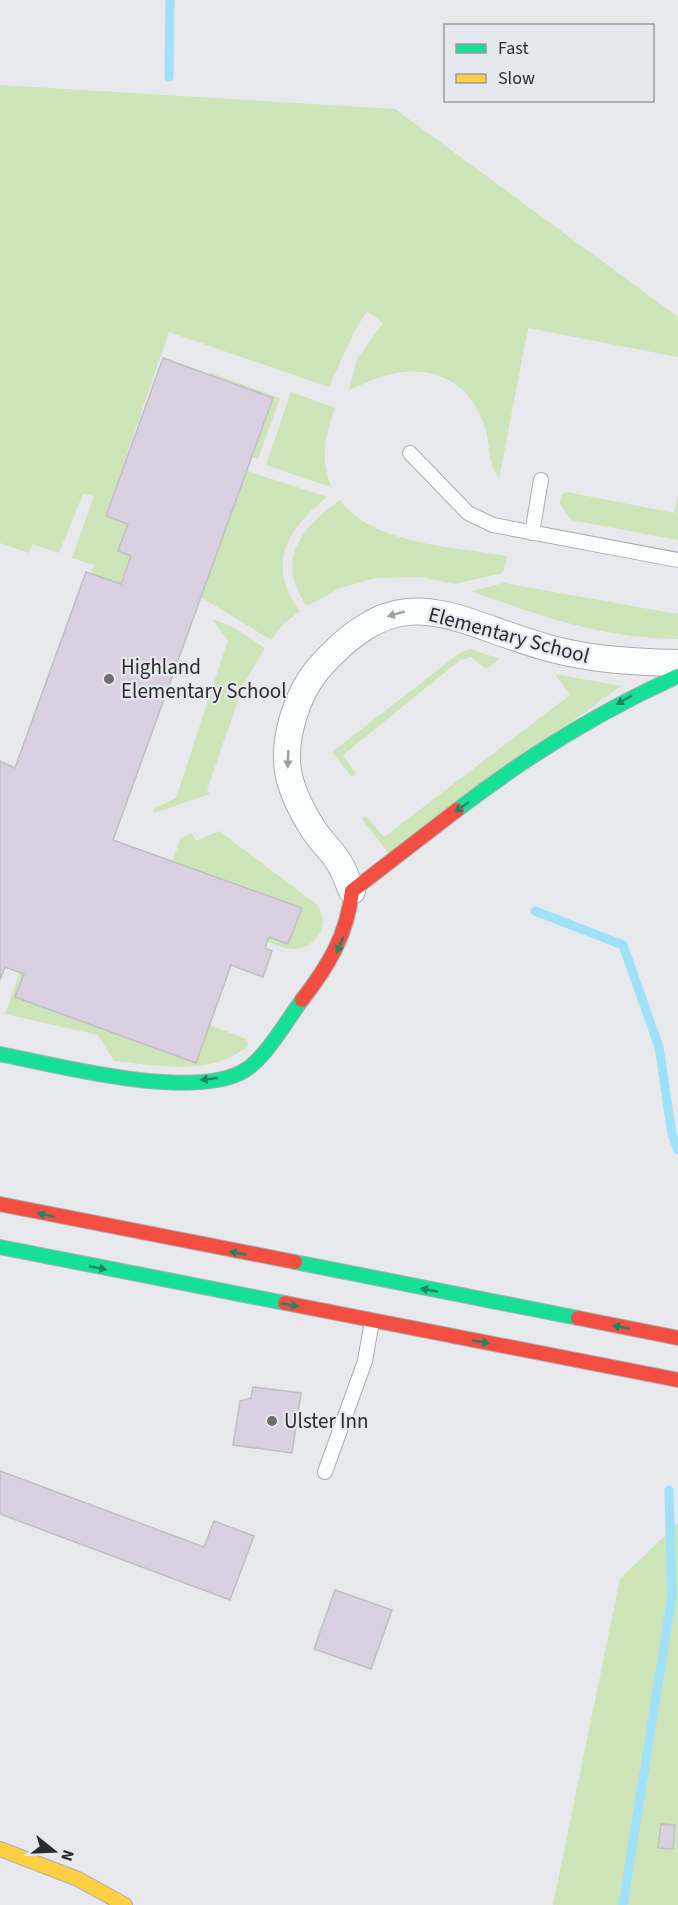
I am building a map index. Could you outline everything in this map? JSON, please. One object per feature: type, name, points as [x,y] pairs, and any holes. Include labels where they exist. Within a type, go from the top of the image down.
[{"type":"main road","points":[[352,891],[532,753],[635,693],[678,676]]},
{"type":"main road","name":"Elementary School","points":[[0,1054],[138,1078],[215,1080],[240,1072],[259,1057],[334,960],[350,919],[352,891]]},
{"type":"main road","points":[[0,1204],[678,1338]]},
{"type":"main road","points":[[0,1247],[678,1380]]},
{"type":"main road","points":[[0,1849],[78,1879],[125,1905]]},
{"type":"street","name":"Elementary School","points":[[352,891],[337,858],[314,830],[297,796],[288,771],[290,726],[310,678],[336,649],[368,625],[398,611],[420,610],[462,619],[550,649],[602,661],[678,663]]},
{"type":"lane","points":[[410,453],[468,513],[493,525],[678,560]]},
{"type":"lane","points":[[532,533],[541,480]]},
{"type":"lane","points":[[325,1472],[365,1361],[372,1321]]},
{"type":"green space","points":[[0,85],[395,109],[678,317],[678,357],[528,328],[499,479],[491,459],[485,427],[475,405],[461,389],[446,378],[428,373],[409,372],[369,381],[349,391],[357,359],[383,323],[367,311],[355,330],[329,387],[169,332],[106,515],[128,524],[118,551],[131,556],[121,584],[91,573],[94,565],[72,558],[94,496],[83,494],[59,553],[33,544],[29,553],[0,543]]},
{"type":"green space","points":[[211,373],[280,398],[258,459],[252,457],[273,398],[210,375]]},
{"type":"green space","points":[[291,392],[335,408],[325,447],[326,467],[331,487],[266,465]]},
{"type":"green space","points":[[247,471],[327,497],[301,522],[285,549],[284,579],[289,594],[300,611],[283,624],[271,640],[201,597]]},
{"type":"green space","points":[[567,492],[674,513],[678,495],[678,540],[571,520],[560,504],[562,494]]},
{"type":"green space","points":[[340,500],[354,515],[393,535],[440,546],[507,556],[503,573],[454,584],[421,577],[376,578],[340,588],[307,606],[297,590],[293,575],[296,547],[314,522]]},
{"type":"green space","points":[[504,583],[677,614],[678,612],[678,639],[623,635],[597,630],[547,617],[471,591]]},
{"type":"green space","points":[[212,619],[235,628],[265,648],[244,683],[207,790],[210,794],[154,813],[153,809],[176,798],[228,640]]},
{"type":"green space","points":[[470,649],[500,659],[486,669],[471,657],[460,660],[343,755],[356,774],[352,777],[332,752],[461,652]]},
{"type":"green space","points":[[555,674],[621,686],[389,854],[362,819],[366,816],[384,837],[570,695]]},
{"type":"green space","points":[[219,831],[316,904],[323,919],[322,927],[314,941],[300,948],[291,949],[268,942],[269,937],[288,944],[302,908],[173,861],[180,839],[192,833],[196,841]]},
{"type":"green space","points":[[20,972],[24,974],[16,997],[196,1063],[210,1025],[246,1039],[248,1046],[218,1062],[184,1067],[114,1061],[98,1035],[5,1014]]},
{"type":"green space","points":[[678,1523],[678,1905],[553,1905],[620,1579]]},
{"type":"building","name":"Highland Elementary School","points":[[163,358],[273,398],[113,840],[302,908],[288,944],[269,937],[265,948],[272,951],[263,977],[231,965],[196,1063],[15,997],[24,974],[5,967],[0,980],[0,761],[15,768],[86,572],[121,584],[131,556],[118,551],[128,524],[106,516]]},
{"type":"building","points":[[253,1387],[301,1393],[292,1453],[233,1445],[240,1401],[251,1398]]},
{"type":"building","points":[[0,1471],[204,1547],[214,1521],[254,1536],[230,1600],[0,1514]]},
{"type":"building","points":[[335,1590],[392,1610],[371,1669],[314,1649]]},
{"type":"building","points":[[661,1824],[675,1825],[673,1849],[658,1848]]},
{"type":"waterway","points":[[169,77],[170,0]]},
{"type":"waterway","points":[[535,911],[623,945],[659,1047],[672,1134],[678,1150]]},
{"type":"waterway","points":[[623,1905],[672,1596],[669,1490]]},
{"type":"traffic: fast","points":[[457,810],[509,772],[591,720],[678,676]]},
{"type":"traffic: fast","points":[[0,1054],[122,1078],[188,1083],[217,1080],[240,1073],[258,1060],[302,1000]]},
{"type":"traffic: fast","points":[[0,1247],[285,1303]]},
{"type":"traffic: fast","points":[[295,1262],[578,1318]]},
{"type":"traffic: slow","points":[[0,1849],[78,1879],[125,1905]]},
{"type":"traffic: jam","points":[[302,1000],[328,962],[341,936],[350,907],[352,891],[457,810]]},
{"type":"traffic: jam","points":[[0,1204],[295,1262]]},
{"type":"traffic: jam","points":[[285,1303],[678,1380]]},
{"type":"traffic: jam","points":[[578,1318],[678,1338]]},
{"type":"place","name":"Highland Elementary School","points":[[109,679]]},
{"type":"place","name":"Ulster Inn","points":[[272,1421]]}]
